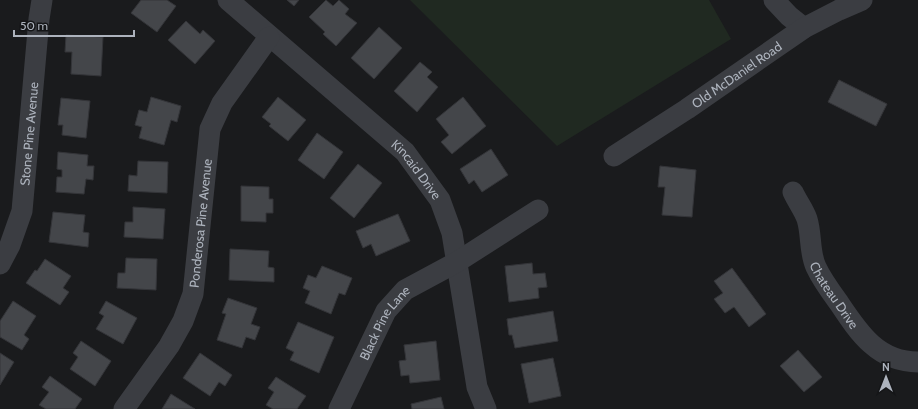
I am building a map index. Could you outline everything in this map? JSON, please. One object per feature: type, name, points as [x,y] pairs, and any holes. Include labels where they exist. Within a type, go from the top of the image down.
[{"type":"street","name":"Stone Pine Avenue","points":[[0,264],[10,245],[22,211],[42,0]]},
{"type":"street","name":"Kincaid Drive","points":[[228,0],[269,37],[405,152],[440,200],[452,233],[477,387],[486,409]]},
{"type":"street","points":[[774,0],[789,16],[804,28]]},
{"type":"street","name":"Old McDaniel Road","points":[[614,156],[688,109],[804,28],[862,0]]},
{"type":"street","name":"Ponderosa Pine Avenue","points":[[124,409],[169,346],[183,321],[193,294],[210,129],[222,103],[269,37]]},
{"type":"street","name":"Chateau Drive","points":[[793,192],[807,219],[810,245],[816,266],[852,322],[868,341],[879,351],[893,358],[910,362],[918,362]]},
{"type":"street","points":[[456,262],[538,210]]},
{"type":"street","name":"Black Pine Lane","points":[[339,409],[386,311],[405,290],[456,262]]},
{"type":"shaded area","points":[[410,0],[709,0],[731,39],[557,146]]},
{"type":"building","points":[[141,0],[167,0],[176,6],[157,32],[131,13]]},
{"type":"building","points":[[287,0],[299,0],[294,6]]},
{"type":"building","points":[[326,0],[333,6],[339,0],[349,9],[345,14],[357,23],[336,46],[323,34],[325,32],[309,17]]},
{"type":"building","points":[[186,21],[200,34],[203,30],[215,41],[195,64],[168,40]]},
{"type":"building","points":[[379,27],[402,48],[374,79],[351,58]]},
{"type":"building","points":[[66,35],[103,37],[101,76],[71,74],[72,52],[65,52]]},
{"type":"building","points":[[420,62],[432,72],[427,77],[438,87],[417,112],[394,91]]},
{"type":"building","points":[[839,80],[887,104],[876,126],[828,102]]},
{"type":"building","points":[[151,97],[181,106],[177,122],[171,120],[164,145],[139,138],[142,127],[135,125],[139,110],[147,112]]},
{"type":"building","points":[[278,97],[306,120],[288,141],[269,126],[271,124],[262,117]]},
{"type":"building","points":[[463,97],[486,126],[452,154],[441,142],[449,135],[436,119]]},
{"type":"building","points":[[61,98],[90,101],[86,138],[62,135],[63,125],[58,125]]},
{"type":"building","points":[[317,133],[343,152],[324,179],[298,160]]},
{"type":"building","points":[[491,149],[508,175],[482,192],[474,180],[469,184],[460,169]]},
{"type":"building","points":[[58,152],[88,155],[87,166],[94,166],[93,180],[86,179],[84,194],[56,192],[57,177],[62,177],[62,170],[57,169]]},
{"type":"building","points":[[138,161],[168,162],[167,193],[128,191],[129,175],[137,176]]},
{"type":"building","points":[[358,164],[382,183],[354,218],[330,198]]},
{"type":"building","points":[[660,166],[696,170],[692,217],[662,215],[665,187],[658,187]]},
{"type":"building","points":[[241,186],[269,187],[269,199],[273,199],[273,213],[266,213],[266,222],[241,221]]},
{"type":"building","points":[[133,207],[165,209],[163,239],[124,237],[125,222],[133,222]]},
{"type":"building","points":[[53,212],[85,215],[83,232],[89,233],[88,247],[49,242]]},
{"type":"building","points":[[398,214],[410,241],[376,256],[371,244],[363,248],[356,231]]},
{"type":"building","points":[[230,249],[269,251],[268,267],[274,268],[274,282],[229,280]]},
{"type":"building","points":[[126,258],[157,259],[156,290],[117,288],[118,273],[125,273]]},
{"type":"building","points":[[45,259],[71,276],[63,288],[69,292],[60,305],[26,283]]},
{"type":"building","points":[[532,263],[533,274],[545,273],[547,287],[538,288],[539,298],[509,302],[505,266]]},
{"type":"building","points":[[322,266],[352,278],[345,295],[339,293],[331,314],[305,303],[310,291],[303,288],[308,275],[316,278]]},
{"type":"building","points":[[732,268],[766,314],[749,327],[734,307],[725,313],[714,299],[723,293],[714,281]]},
{"type":"building","points":[[228,298],[257,308],[251,324],[260,327],[255,340],[246,337],[242,348],[217,340],[226,314],[222,313]]},
{"type":"building","points":[[13,301],[36,316],[24,335],[29,339],[22,350],[0,337],[0,321]]},
{"type":"building","points":[[106,301],[137,318],[123,344],[96,329],[104,316],[99,313]]},
{"type":"building","points":[[553,311],[558,341],[515,348],[512,335],[509,335],[507,319]]},
{"type":"building","points":[[298,322],[334,337],[319,373],[290,360],[294,352],[286,348]]},
{"type":"building","points":[[81,341],[111,361],[95,386],[70,369],[78,357],[73,353]]},
{"type":"building","points":[[436,341],[440,380],[410,383],[409,375],[401,376],[399,361],[406,360],[404,345]]},
{"type":"building","points":[[798,350],[822,377],[804,392],[780,366]]},
{"type":"building","points":[[0,353],[14,362],[0,385]]},
{"type":"building","points":[[200,353],[232,375],[225,386],[219,382],[210,396],[183,378]]},
{"type":"building","points":[[553,358],[561,396],[529,403],[521,364]]},
{"type":"building","points":[[50,376],[82,399],[75,409],[46,409],[39,405],[49,392],[42,387]]},
{"type":"building","points":[[276,377],[306,396],[297,409],[273,409],[266,405],[274,392],[268,388]]},
{"type":"building","points":[[171,394],[195,409],[162,409]]},
{"type":"building","points":[[441,397],[444,409],[412,409],[411,404]]}]
